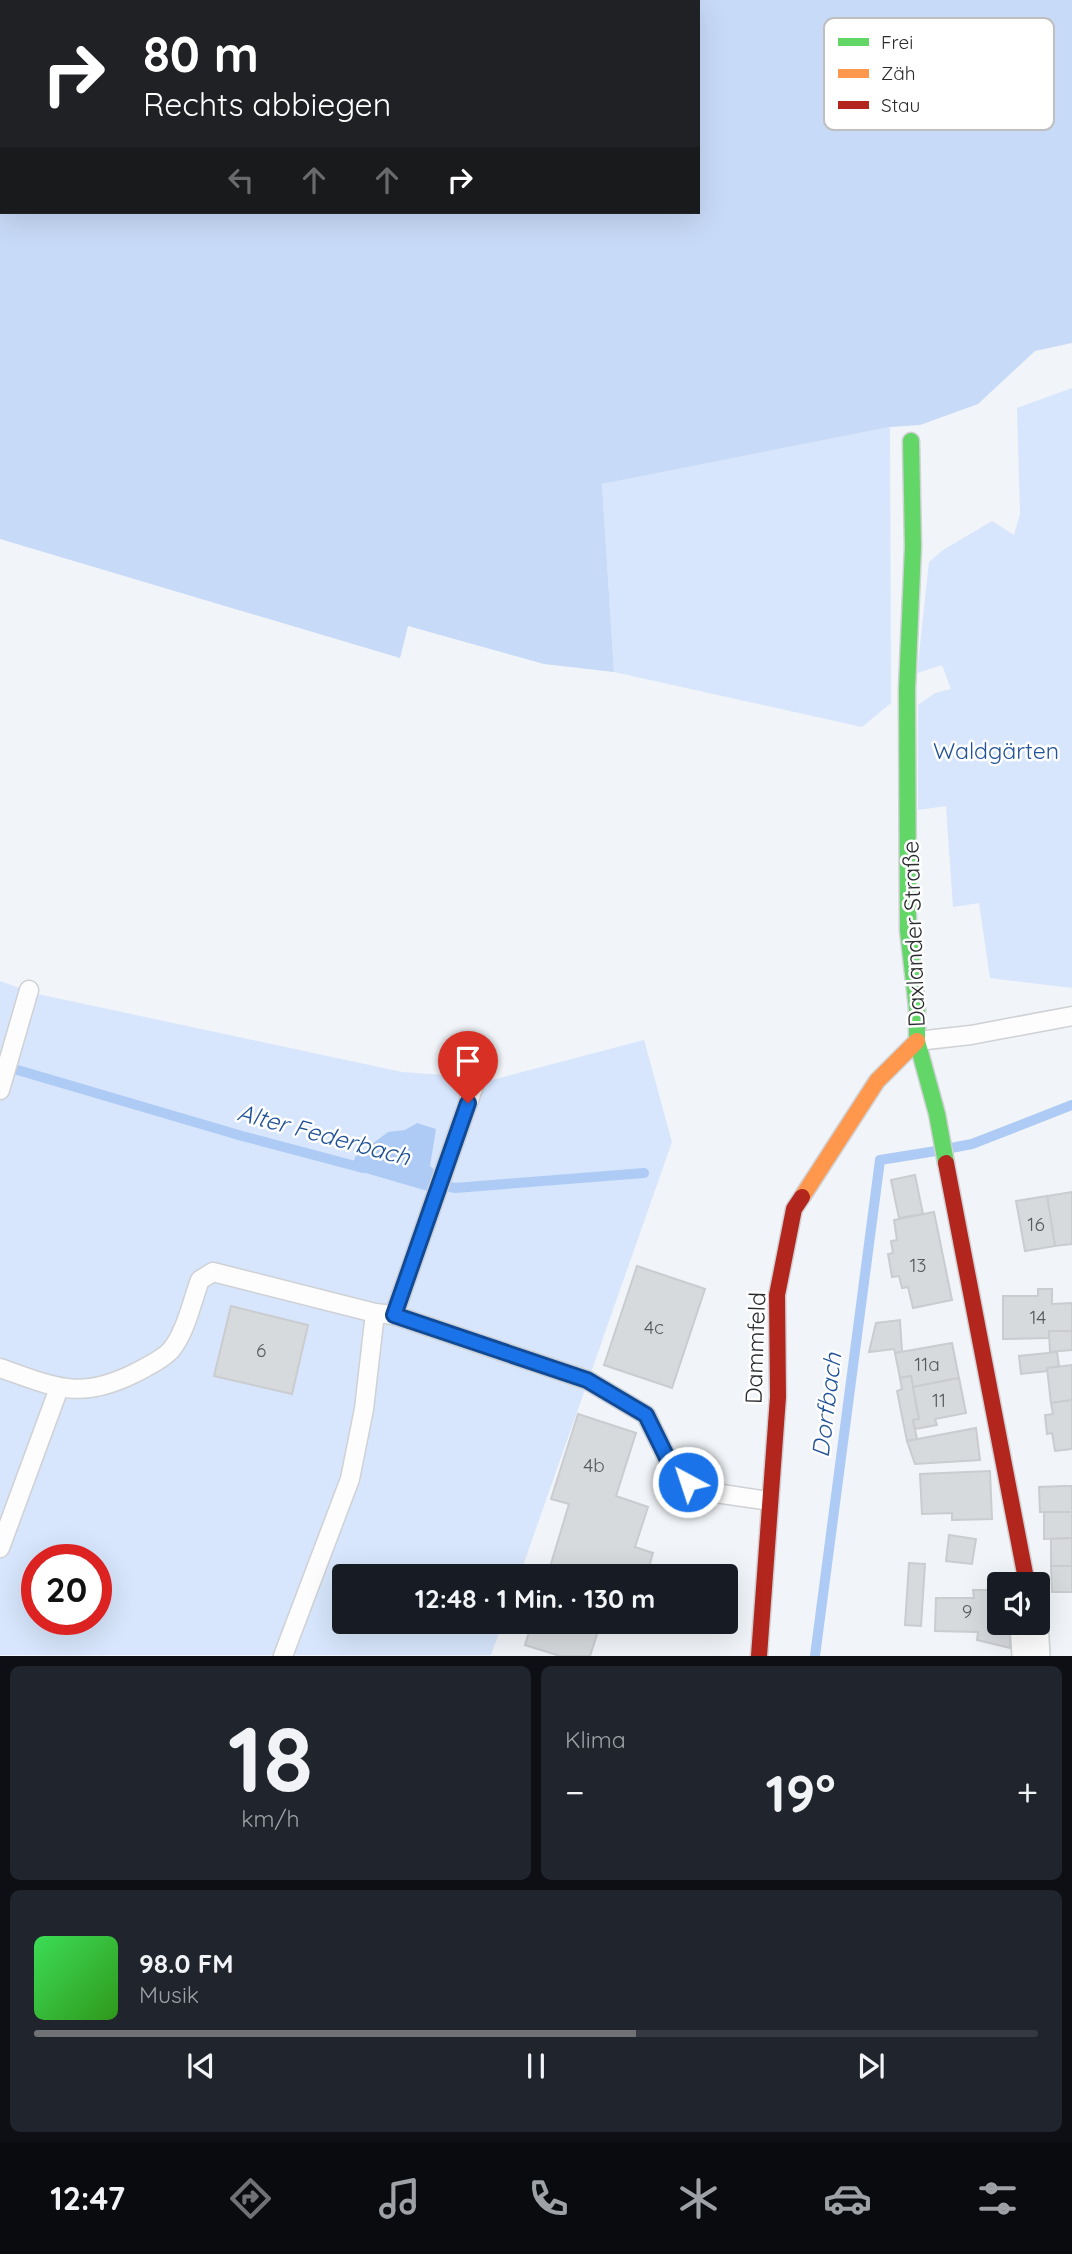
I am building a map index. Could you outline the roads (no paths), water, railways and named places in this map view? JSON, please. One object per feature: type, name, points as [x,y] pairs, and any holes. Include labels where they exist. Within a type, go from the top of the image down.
[{"type":"street","name":"Daxlander Straße","points":[[911,442],[913,547],[907,689],[908,930],[917,1008],[917,1041],[937,1114],[1025,1572]]},
{"type":"street","name":"Dammfeld","points":[[759,1656],[778,1397],[777,1295],[794,1209],[877,1081],[917,1041]]},
{"type":"street","points":[[1030,1635],[1031,1656]]},
{"type":"lane","points":[[0,1090],[29,990]]},
{"type":"lane","points":[[917,1041],[971,1035],[1072,1017]]},
{"type":"lane","points":[[394,1315],[476,1080]]},
{"type":"lane","points":[[0,1368],[59,1388],[98,1388],[116,1382],[160,1359],[171,1349],[200,1280],[213,1272],[375,1313],[394,1315],[587,1380],[646,1415],[674,1472],[702,1491],[711,1501],[769,1501]]},
{"type":"lane","points":[[282,1656],[350,1479],[363,1409],[375,1313]]},
{"type":"lane","points":[[0,1548],[59,1388]]},
{"type":"waterway","name":"Alter Federbach","points":[[4,1066],[242,1136],[363,1168]]},
{"type":"waterway","name":"Alter Federbach","points":[[951,1148],[972,1144],[1072,1105]]},
{"type":"waterway","name":"Dorfbach","points":[[815,1656],[880,1160],[936,1151]]},
{"type":"waterway","name":"Alter Federbach","points":[[436,1184],[455,1188],[644,1173]]},
{"type":"park label","name":"Waldgärten","points":[[996,750]]}]
